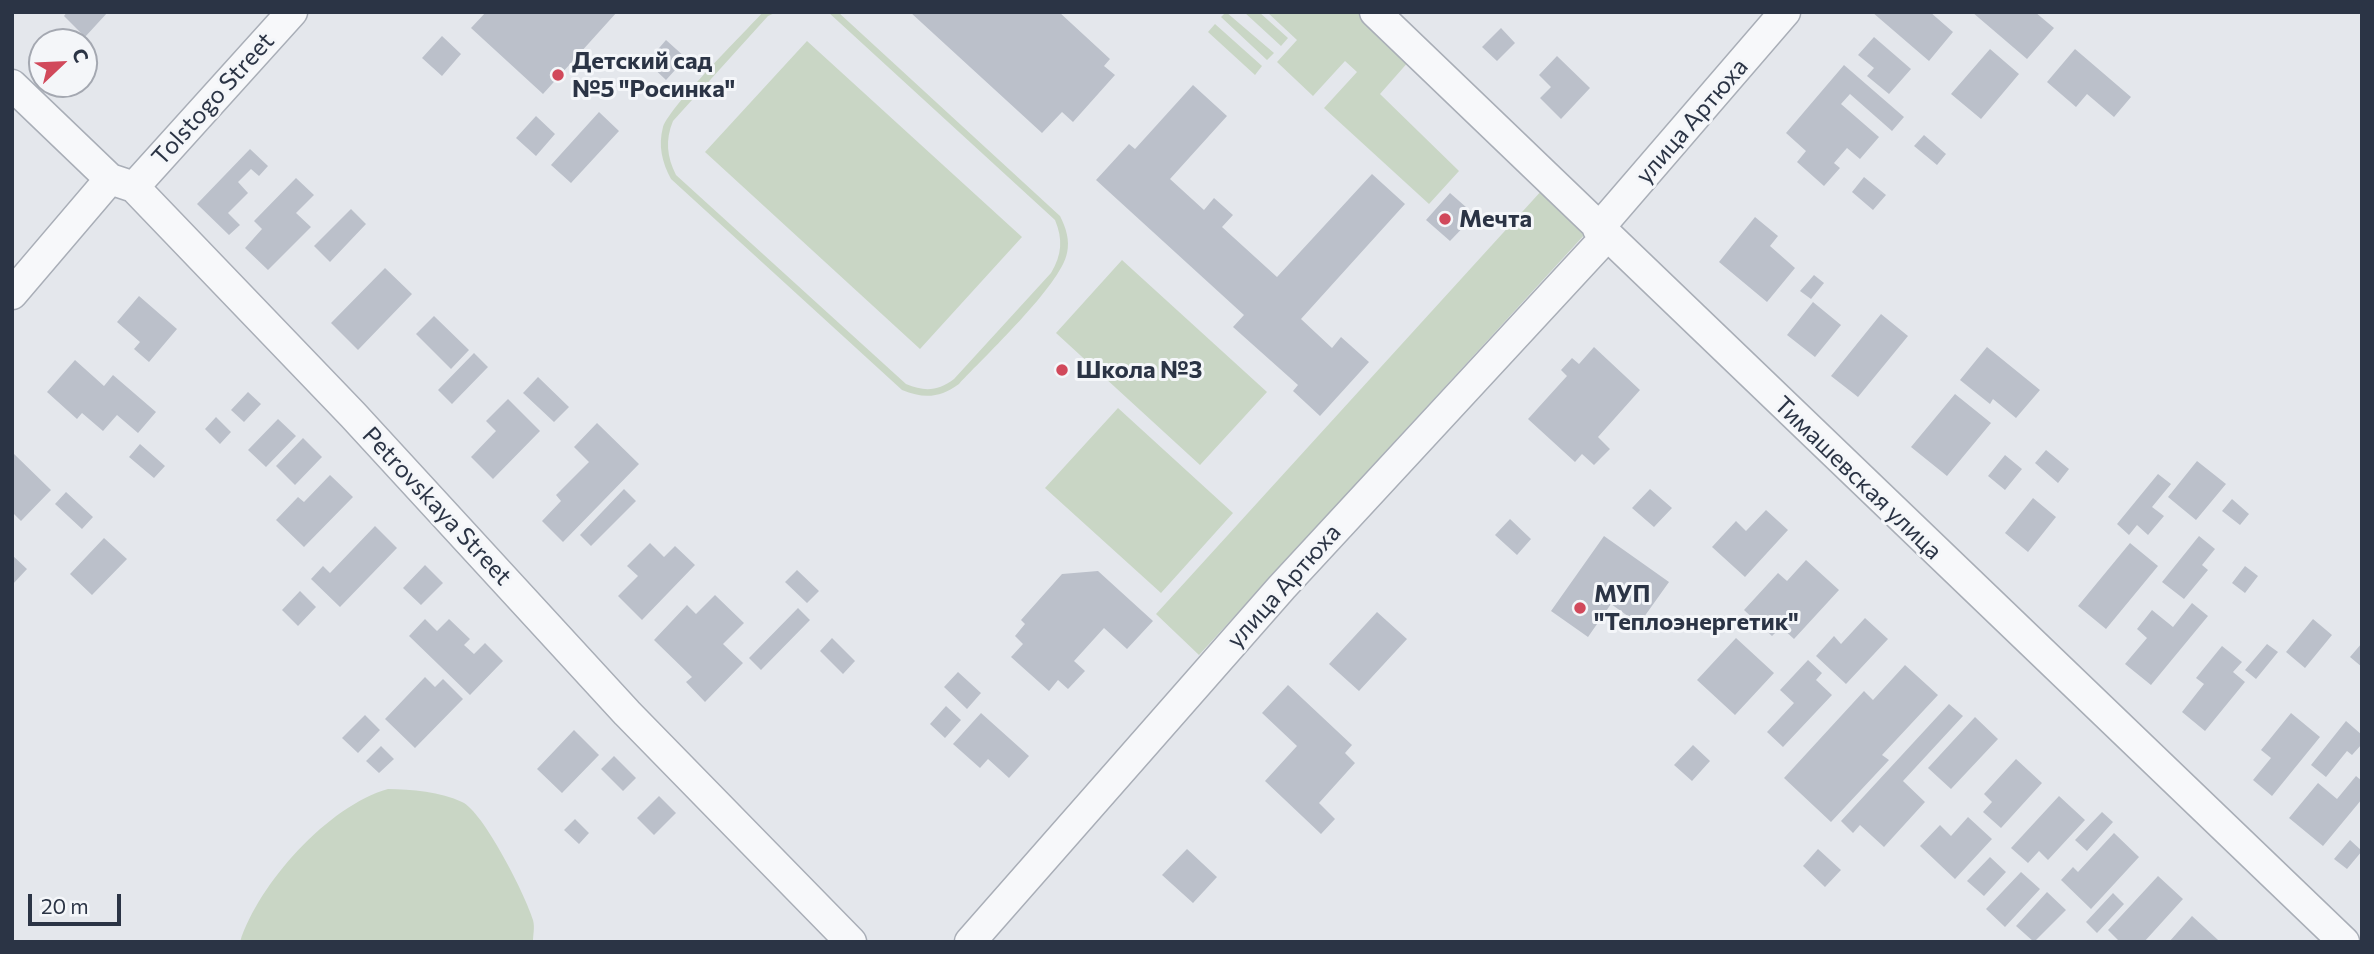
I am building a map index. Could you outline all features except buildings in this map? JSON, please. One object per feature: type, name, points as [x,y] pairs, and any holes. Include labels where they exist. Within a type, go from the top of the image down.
[{"type":"street","name":"Tolstogo Street","points":[[12,294],[292,12]]},
{"type":"street","name":"Тимашевская улица","points":[[1375,12],[1602,233],[2344,942]]},
{"type":"street","name":"улица Артюха","points":[[970,942],[1282,587],[1602,233],[1785,12]]},
{"type":"street","name":"Petrovskaya Street","points":[[12,85],[122,183],[353,415],[627,713],[851,942]]},
{"type":"green space","points":[[763,12],[777,12],[768,16],[673,121],[668,142],[673,168],[676,175],[906,384],[931,389],[954,379],[1051,273],[1059,253],[1059,234],[1055,220],[828,12],[838,12],[1060,216],[1067,234],[1068,248],[1062,267],[1020,320],[959,384],[945,392],[925,396],[902,390],[671,179],[668,173],[662,154],[663,127],[679,103]]},
{"type":"green space","points":[[1226,12],[1274,53],[1267,60],[1221,17]]},
{"type":"green space","points":[[1244,12],[1259,12],[1288,38],[1281,46]]},
{"type":"green space","points":[[1267,12],[1360,12],[1410,60],[1380,94],[1459,171],[1429,204],[1324,108],[1357,72],[1345,61],[1313,96],[1277,62],[1297,40]]},
{"type":"green space","points":[[1215,24],[1262,66],[1255,75],[1208,32]]},
{"type":"green space","points":[[807,41],[1022,237],[920,349],[705,152]]},
{"type":"green space","points":[[1543,189],[1586,233],[1199,655],[1156,614]]},
{"type":"green space","points":[[1122,260],[1267,392],[1200,465],[1056,333]]},
{"type":"green space","points":[[1118,408],[1233,513],[1161,593],[1045,488]]},
{"type":"green space","points":[[388,789],[435,793],[462,802],[471,809],[503,855],[522,893],[533,920],[533,942],[240,942],[249,919],[263,896],[279,872],[299,850],[342,812],[365,798]]},
{"type":"place","name":"Детский сад №5 \"Росинка\"","points":[[558,75]]},
{"type":"place","name":"Мечта","points":[[1445,219]]},
{"type":"place","name":"Школа №3","points":[[1062,370]]},
{"type":"place","name":"МУП \"Теплоэнергетик\"","points":[[1580,608]]}]
